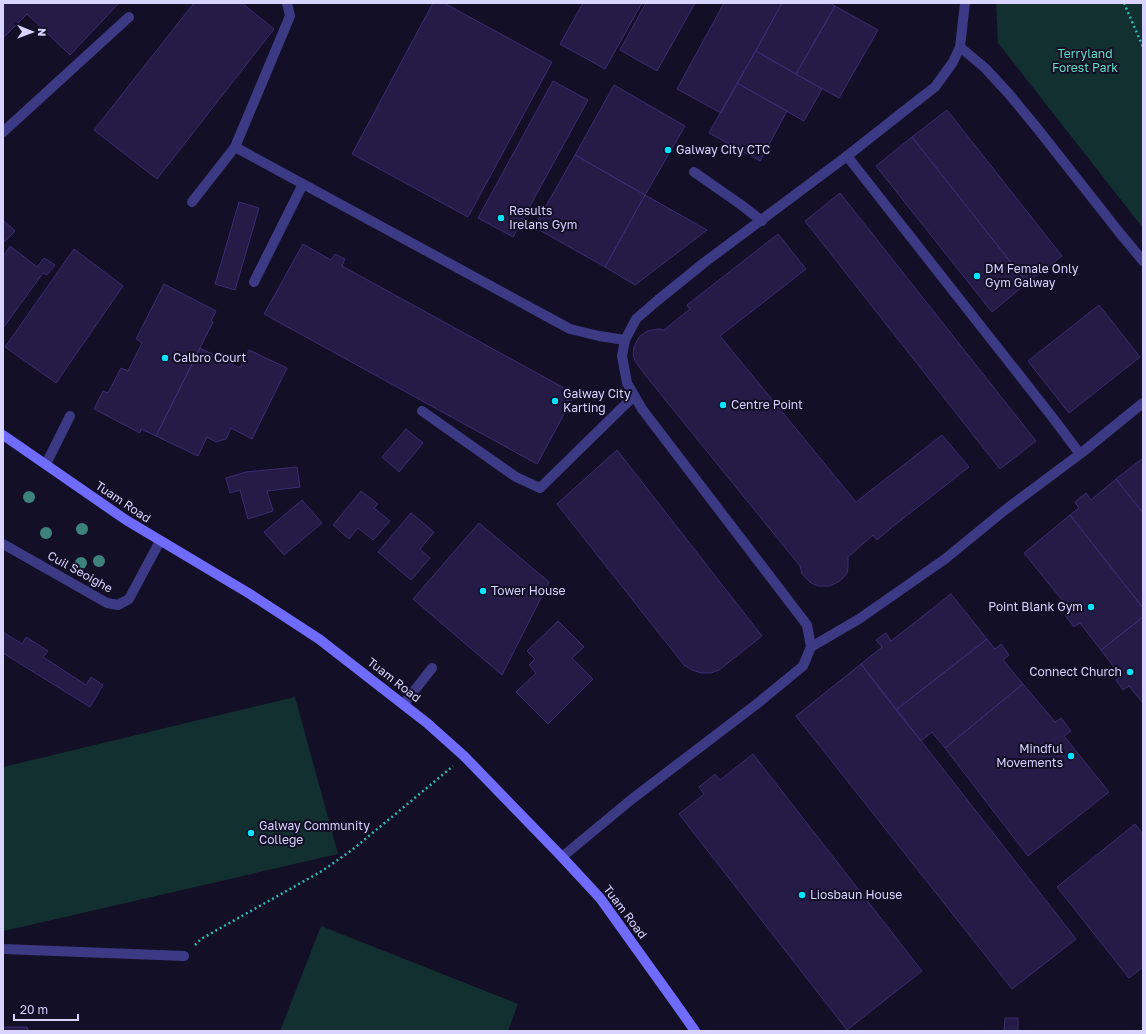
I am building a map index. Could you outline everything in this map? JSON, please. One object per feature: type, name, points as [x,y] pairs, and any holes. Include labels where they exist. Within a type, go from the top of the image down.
[{"type":"main road","name":"Tuam Road","points":[[3,435],[126,520],[250,594],[319,639],[427,723],[464,756],[600,898],[695,1031]]},
{"type":"street","points":[[192,202],[235,147],[290,16],[287,3]]},
{"type":"street","points":[[562,857],[632,799],[758,704],[803,666],[811,647],[807,625],[642,409],[634,396],[627,383],[622,356],[624,340],[636,319],[658,300],[705,262],[762,221],[935,87],[953,62],[960,47],[965,3]]},
{"type":"street","points":[[3,132],[129,17]]},
{"type":"street","points":[[960,47],[985,68],[1009,94],[1143,261]]},
{"type":"street","points":[[235,147],[570,328],[599,336],[624,340]]},
{"type":"street","points":[[847,156],[1080,454]]},
{"type":"street","points":[[694,172],[762,221]]},
{"type":"street","points":[[254,282],[303,184]]},
{"type":"street","points":[[422,411],[516,477],[540,488],[634,396]]},
{"type":"street","points":[[811,647],[859,619],[945,559],[1005,510],[1080,454],[1143,403]]},
{"type":"street","points":[[46,464],[70,416]]},
{"type":"street","name":"Cuil Seoighe","points":[[3,544],[107,603],[118,605],[129,599],[160,541]]},
{"type":"street","points":[[404,704],[432,668]]},
{"type":"street","points":[[3,949],[184,956]]},
{"type":"path","points":[[1124,3],[1143,47]]},
{"type":"path","points":[[184,956],[201,939],[322,871],[352,850],[464,756]]},
{"type":"green space","name":"Terryland Forest Park","points":[[996,3],[1143,3],[1143,228],[998,43]]},
{"type":"green space","points":[[295,697],[338,854],[4,931],[3,767]]},
{"type":"green space","points":[[321,926],[518,1004],[508,1031],[280,1031]]},
{"type":"building","points":[[3,3],[119,3],[70,55],[27,14],[3,38]]},
{"type":"building","points":[[194,3],[242,3],[274,29],[157,179],[94,130]]},
{"type":"building","points":[[433,3],[444,3],[552,62],[468,217],[352,154]]},
{"type":"building","points":[[583,3],[642,3],[605,69],[560,44]]},
{"type":"building","points":[[646,3],[695,3],[657,71],[620,50]]},
{"type":"building","points":[[724,3],[782,3],[721,113],[677,89]]},
{"type":"building","points":[[782,3],[830,3],[835,6],[796,74],[756,51]]},
{"type":"building","points":[[835,6],[878,30],[839,98],[796,74]]},
{"type":"building","points":[[756,51],[822,89],[804,121],[737,83]]},
{"type":"building","points":[[553,81],[588,100],[513,237],[478,218]]},
{"type":"building","points":[[737,83],[787,111],[760,161],[709,133]]},
{"type":"building","points":[[614,85],[685,126],[645,195],[575,155]]},
{"type":"building","points":[[947,110],[1062,256],[1027,283],[912,137]]},
{"type":"building","points":[[912,137],[1027,283],[992,312],[876,166]]},
{"type":"building","points":[[575,155],[645,195],[605,267],[534,227]]},
{"type":"building","points":[[840,193],[1036,441],[1000,469],[805,221]]},
{"type":"building","points":[[645,195],[707,230],[635,285],[605,267]]},
{"type":"building","points":[[239,202],[259,208],[235,290],[215,284]]},
{"type":"building","points":[[3,220],[15,231],[3,243]]},
{"type":"building","name":"Centre Point","points":[[778,234],[806,269],[720,336],[856,502],[942,435],[969,467],[877,540],[873,535],[848,557],[847,573],[838,582],[830,586],[818,586],[811,583],[802,574],[800,566],[646,376],[635,361],[633,354],[634,347],[639,337],[647,331],[659,329],[664,330],[690,309],[687,305]]},
{"type":"building","points":[[303,244],[331,260],[335,254],[345,259],[342,266],[575,394],[537,464],[264,314]]},
{"type":"building","points":[[10,246],[37,267],[44,258],[55,265],[47,275],[43,273],[3,328],[3,257]]},
{"type":"building","points":[[74,249],[123,286],[56,383],[5,347]]},
{"type":"building","name":"Calbro Court","points":[[164,284],[216,311],[211,321],[213,322],[156,436],[141,429],[140,433],[94,409],[103,391],[108,393],[121,368],[128,371],[142,343],[136,339]]},
{"type":"building","points":[[1099,305],[1140,357],[1069,413],[1028,361]]},
{"type":"building","points":[[200,348],[240,368],[249,350],[287,368],[252,439],[231,428],[226,439],[216,442],[207,437],[198,456],[156,436]]},
{"type":"building","points":[[406,429],[423,443],[399,472],[382,457]]},
{"type":"building","points":[[617,450],[762,636],[719,670],[711,673],[701,673],[684,665],[557,504]]},
{"type":"building","points":[[1143,458],[1143,513],[1116,479]]},
{"type":"building","points":[[297,467],[300,487],[267,491],[273,511],[248,519],[240,490],[230,493],[226,478],[246,472]]},
{"type":"building","points":[[1116,479],[1143,513],[1143,608],[1070,515],[1079,508],[1075,502],[1086,493],[1091,500]]},
{"type":"building","points":[[361,491],[378,504],[374,508],[390,521],[373,540],[358,528],[349,539],[333,525]]},
{"type":"building","points":[[302,500],[322,523],[284,555],[264,532]]},
{"type":"building","points":[[411,513],[434,532],[420,549],[430,558],[411,580],[378,552]]},
{"type":"building","points":[[1070,515],[1143,608],[1143,617],[1101,650],[1080,623],[1074,627],[1065,615],[1071,611],[1024,553]]},
{"type":"building","name":"Tower House","points":[[479,523],[549,582],[502,675],[413,599]]},
{"type":"building","points":[[951,594],[987,639],[896,710],[861,664],[882,647],[876,640],[886,633],[891,641]]},
{"type":"building","points":[[1143,617],[1143,703],[1129,686],[1123,690],[1116,680],[1121,676],[1101,650]]},
{"type":"building","points":[[558,621],[584,647],[572,658],[593,679],[548,724],[516,692],[536,673],[529,665],[535,659],[527,651]]},
{"type":"building","points":[[3,632],[22,644],[26,637],[48,651],[43,657],[86,685],[91,677],[103,685],[90,707],[3,653]]},
{"type":"building","points":[[987,639],[995,649],[1001,644],[1009,655],[1003,660],[1023,684],[945,748],[932,732],[921,741],[896,710]]},
{"type":"building","points":[[861,664],[1076,939],[1012,989],[796,716]]},
{"type":"building","points":[[1023,684],[1055,722],[1061,718],[1071,731],[1064,736],[1109,792],[1028,856],[945,748]]},
{"type":"building","name":"Liosbaun House","points":[[753,754],[922,971],[847,1030],[679,814],[704,794],[699,787],[715,774],[720,780]]},
{"type":"building","points":[[1135,824],[1143,834],[1143,967],[1129,978],[1057,887]]},
{"type":"building","points":[[1005,1018],[1018,1018],[1018,1031],[1004,1031]]},
{"type":"building","points":[[3,1027],[27,1027],[28,1031],[3,1031]]},
{"type":"place","name":"Galway City CTC","points":[[668,150]]},
{"type":"place","name":"Results Irelans Gym","points":[[501,218]]},
{"type":"place","name":"DM Female Only Gym Galway","points":[[977,276]]},
{"type":"place","name":"Calbro Court","points":[[165,358]]},
{"type":"place","name":"Galway City Karting","points":[[555,401]]},
{"type":"place","name":"Centre Point","points":[[723,405]]},
{"type":"place","name":"Tower House","points":[[483,591]]},
{"type":"place","name":"Point Blank Gym","points":[[1091,607]]},
{"type":"place","name":"Connect Church","points":[[1130,672]]},
{"type":"place","name":"Mindful Movements","points":[[1071,756]]},
{"type":"place","name":"Galway Community College","points":[[251,833]]},
{"type":"place","name":"Liosbaun House","points":[[802,895]]}]
